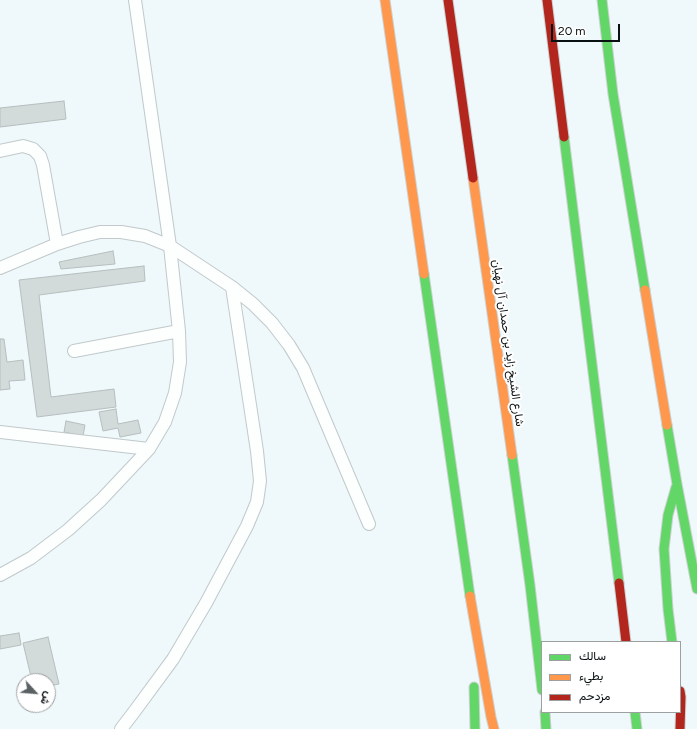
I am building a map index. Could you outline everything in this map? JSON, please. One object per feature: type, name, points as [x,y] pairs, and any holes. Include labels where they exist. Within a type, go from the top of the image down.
[{"type":"main road","points":[[385,0],[472,612],[494,729]]},
{"type":"main road","name":"شارع الشيخ زايد بن حمدان آل نهيان","points":[[448,0],[530,585],[541,681]]},
{"type":"main road","points":[[547,0],[626,641]]},
{"type":"main road","points":[[602,0],[613,94],[677,484],[697,589]]},
{"type":"main road","points":[[672,641],[664,548],[668,515],[677,484]]},
{"type":"main road","points":[[472,612],[475,729]]},
{"type":"main road","points":[[544,713],[546,729]]},
{"type":"main road","points":[[635,713],[637,729]]},
{"type":"main road","points":[[680,713],[680,729]]},
{"type":"lane","points":[[0,575],[31,558],[68,530],[101,500],[149,449],[165,422],[175,392],[180,362],[179,330],[170,246],[135,0]]},
{"type":"lane","points":[[0,150],[23,146],[32,149],[40,156],[44,166],[57,244]]},
{"type":"lane","points":[[0,268],[57,244],[100,232],[121,232],[145,236],[170,246],[232,287],[253,304],[272,323],[289,345],[303,368],[369,524]]},
{"type":"lane","points":[[121,729],[173,659],[206,603],[247,526],[257,502],[260,481],[257,451],[232,287]]},
{"type":"lane","points":[[74,351],[179,330]]},
{"type":"lane","points":[[0,432],[149,449]]},
{"type":"building","points":[[64,101],[66,119],[0,127],[0,108]]},
{"type":"building","points":[[113,251],[115,264],[61,269],[59,262]]},
{"type":"building","points":[[144,266],[145,281],[39,295],[51,397],[114,389],[116,407],[37,417],[19,280]]},
{"type":"building","points":[[0,339],[4,339],[7,362],[23,360],[25,380],[9,381],[10,389],[0,390]]},
{"type":"building","points":[[116,409],[118,424],[138,420],[141,433],[120,437],[118,428],[103,431],[99,412]]},
{"type":"building","points":[[66,421],[85,425],[83,436],[64,432]]},
{"type":"building","points":[[19,633],[21,645],[0,649],[0,636]]},
{"type":"building","points":[[48,637],[59,684],[56,685],[56,673],[30,673],[23,643]]},
{"type":"traffic: fast","points":[[602,0],[613,94],[645,290]]},
{"type":"traffic: fast","points":[[564,137],[619,583]]},
{"type":"traffic: fast","points":[[424,274],[470,596]]},
{"type":"traffic: fast","points":[[667,425],[697,589]]},
{"type":"traffic: fast","points":[[512,455],[530,585],[541,681]]},
{"type":"traffic: fast","points":[[672,641],[664,549],[668,515],[676,487]]},
{"type":"traffic: fast","points":[[474,687],[475,729]]},
{"type":"traffic: fast","points":[[545,713],[546,729]]},
{"type":"traffic: fast","points":[[635,713],[637,729]]},
{"type":"traffic: slow","points":[[385,0],[424,274]]},
{"type":"traffic: slow","points":[[473,178],[512,455]]},
{"type":"traffic: slow","points":[[645,290],[667,425]]},
{"type":"traffic: slow","points":[[470,596],[494,729]]},
{"type":"traffic: jam","points":[[448,0],[473,178]]},
{"type":"traffic: jam","points":[[547,0],[564,137]]},
{"type":"traffic: jam","points":[[619,583],[626,641]]},
{"type":"traffic: jam","points":[[680,713],[680,729]]}]
